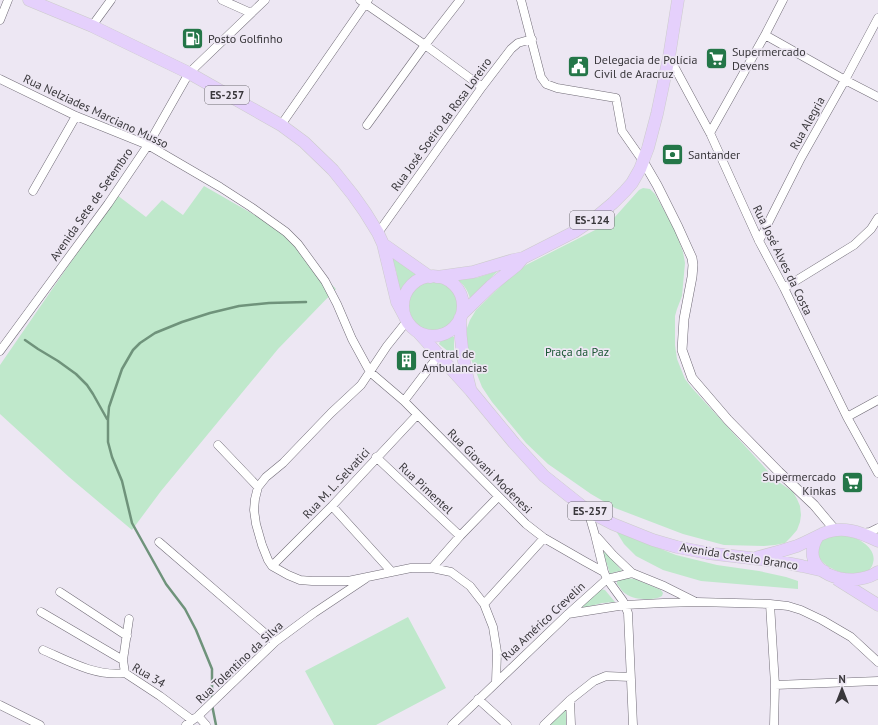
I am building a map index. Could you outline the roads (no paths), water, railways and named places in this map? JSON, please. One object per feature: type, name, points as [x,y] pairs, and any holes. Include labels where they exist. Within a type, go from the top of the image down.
[{"type":"main road","name":"ES-257","points":[[29,0],[92,26],[189,73],[281,125],[304,142],[333,170],[353,195],[378,233],[383,244],[397,302],[406,319]]},
{"type":"main road","name":"ES-124","points":[[434,277],[473,272],[523,258],[574,232],[613,203],[625,191],[632,183],[640,169],[648,148],[669,57],[678,0]]},
{"type":"main road","points":[[383,244],[434,277]]},
{"type":"main road","name":"ES-124","points":[[461,316],[491,286],[517,265],[523,258]]},
{"type":"main road","points":[[434,277],[445,279],[458,290],[463,305],[461,316],[453,328],[442,334],[430,336],[418,332],[406,319],[403,305],[406,293],[418,280],[434,277]]},
{"type":"main road","name":"Avenida Castelo Branco","points":[[461,316],[460,332],[462,357],[471,391]]},
{"type":"main road","name":"Avenida Castelo Branco","points":[[418,332],[544,476],[588,511],[614,524],[653,540],[707,553],[802,566],[829,574],[878,604]]},
{"type":"main road","name":"ES-257","points":[[751,558],[797,546],[835,530],[861,533]]},
{"type":"main road","points":[[861,533],[878,541]]},
{"type":"main road","points":[[818,536],[813,548],[815,561],[829,574]]},
{"type":"main road","name":"ES-257","points":[[829,574],[854,580],[868,577],[878,572]]},
{"type":"street","points":[[0,20],[8,0]]},
{"type":"street","points":[[92,26],[111,0]]},
{"type":"street","points":[[222,0],[251,13]]},
{"type":"street","name":"Avenida Sete de Setembro","points":[[0,351],[108,204],[148,145],[189,73],[265,0]]},
{"type":"street","points":[[367,125],[425,45],[460,0]]},
{"type":"street","points":[[521,0],[541,77],[546,84],[557,88],[616,98],[622,131],[643,161],[678,227],[692,258],[693,265],[684,319],[682,350],[692,378],[728,420],[814,505],[835,530]]},
{"type":"street","points":[[710,133],[783,0]]},
{"type":"street","points":[[281,125],[365,1],[482,87]]},
{"type":"street","name":"Rua Alegria","points":[[759,241],[878,18]]},
{"type":"street","points":[[765,35],[878,97]]},
{"type":"street","name":"Rua José Soeiro da Rosa Loreiro","points":[[378,233],[482,87],[511,49],[518,43],[532,39]]},
{"type":"street","name":"Rua José Alves da Costa","points":[[669,57],[710,133],[759,241],[784,288],[847,417],[878,473]]},
{"type":"street","name":"Rua Nelziades Marciano Musso","points":[[0,79],[76,116],[148,145],[220,187],[286,232],[298,244],[325,281],[352,339],[370,372]]},
{"type":"street","points":[[33,191],[76,116]]},
{"type":"street","points":[[784,288],[854,245],[871,229],[878,218]]},
{"type":"street","points":[[406,319],[360,385],[283,463],[266,477],[258,487],[254,510],[256,524],[262,545],[272,566],[300,580],[348,580],[411,568],[432,568],[451,572],[470,586],[484,604],[493,627],[497,652],[496,682]]},
{"type":"street","points":[[404,401],[439,355]]},
{"type":"street","name":"Rua Giovani Modenesi","points":[[370,372],[404,401],[526,524],[544,538],[606,575]]},
{"type":"street","points":[[847,417],[878,400]]},
{"type":"street","name":"Rua M. L. Selvatici","points":[[272,566],[332,506],[376,457],[417,415]]},
{"type":"street","points":[[218,445],[258,487]]},
{"type":"street","name":"Rua Pimentel","points":[[376,457],[460,536]]},
{"type":"street","points":[[432,568],[460,536],[498,497]]},
{"type":"street","points":[[332,506],[391,571]]},
{"type":"street","points":[[588,511],[596,535],[606,575],[625,605],[628,613],[633,725]]},
{"type":"street","points":[[861,533],[870,532],[878,528]]},
{"type":"street","points":[[596,535],[612,555],[632,573],[697,602]]},
{"type":"street","points":[[484,604],[544,538]]},
{"type":"street","points":[[159,542],[275,642]]},
{"type":"street","points":[[606,575],[632,573]]},
{"type":"street","name":"Rua Américo Crevelin","points":[[452,725],[568,614],[606,575]]},
{"type":"street","name":"Rua Tolentino da Silva","points":[[192,720],[275,642],[314,613],[368,577]]},
{"type":"street","points":[[663,603],[668,595],[664,586]]},
{"type":"street","points":[[60,592],[127,636]]},
{"type":"street","points":[[568,614],[625,605],[663,603],[697,602],[770,604],[788,606],[801,610],[822,620],[851,637],[878,662]]},
{"type":"street","points":[[770,604],[775,685],[774,725]]},
{"type":"street","points":[[41,612],[123,660]]},
{"type":"street","points":[[125,673],[123,660],[130,619]]},
{"type":"street","name":"Rua 34","points":[[43,650],[78,665],[100,672],[116,674],[125,673],[160,696],[192,720],[206,725]]},
{"type":"street","points":[[544,725],[570,700],[594,681],[606,676],[630,677]]},
{"type":"street","points":[[775,685],[878,681]]},
{"type":"street","points":[[478,700],[507,725]]},
{"type":"street","points":[[570,700],[571,725]]},
{"type":"street","points":[[0,705],[40,725]]},
{"type":"waterway","points":[[212,700],[212,669],[196,630],[185,609],[166,584],[132,523],[122,481],[112,457],[108,442],[109,407],[122,369],[133,350],[140,343],[155,333],[182,322],[239,306],[269,303],[306,302]]},
{"type":"waterway","points":[[25,340],[76,374],[87,385],[107,419]]},
{"type":"waterway","points":[[212,705],[216,725]]},
{"type":"place","name":"Posto Golfinho","points":[[192,38]]},
{"type":"place","name":"Supermercado Devens","points":[[716,58]]},
{"type":"place","name":"Delegacia de Polícia Civil de Aracruz","points":[[578,66]]},
{"type":"place","name":"Santander","points":[[673,154]]},
{"type":"place","name":"Central de Ambulancias","points":[[406,360]]},
{"type":"place","name":"Supermercado Kinkas","points":[[852,483]]},
{"type":"park label","name":"Praça da Paz","points":[[577,351]]}]
